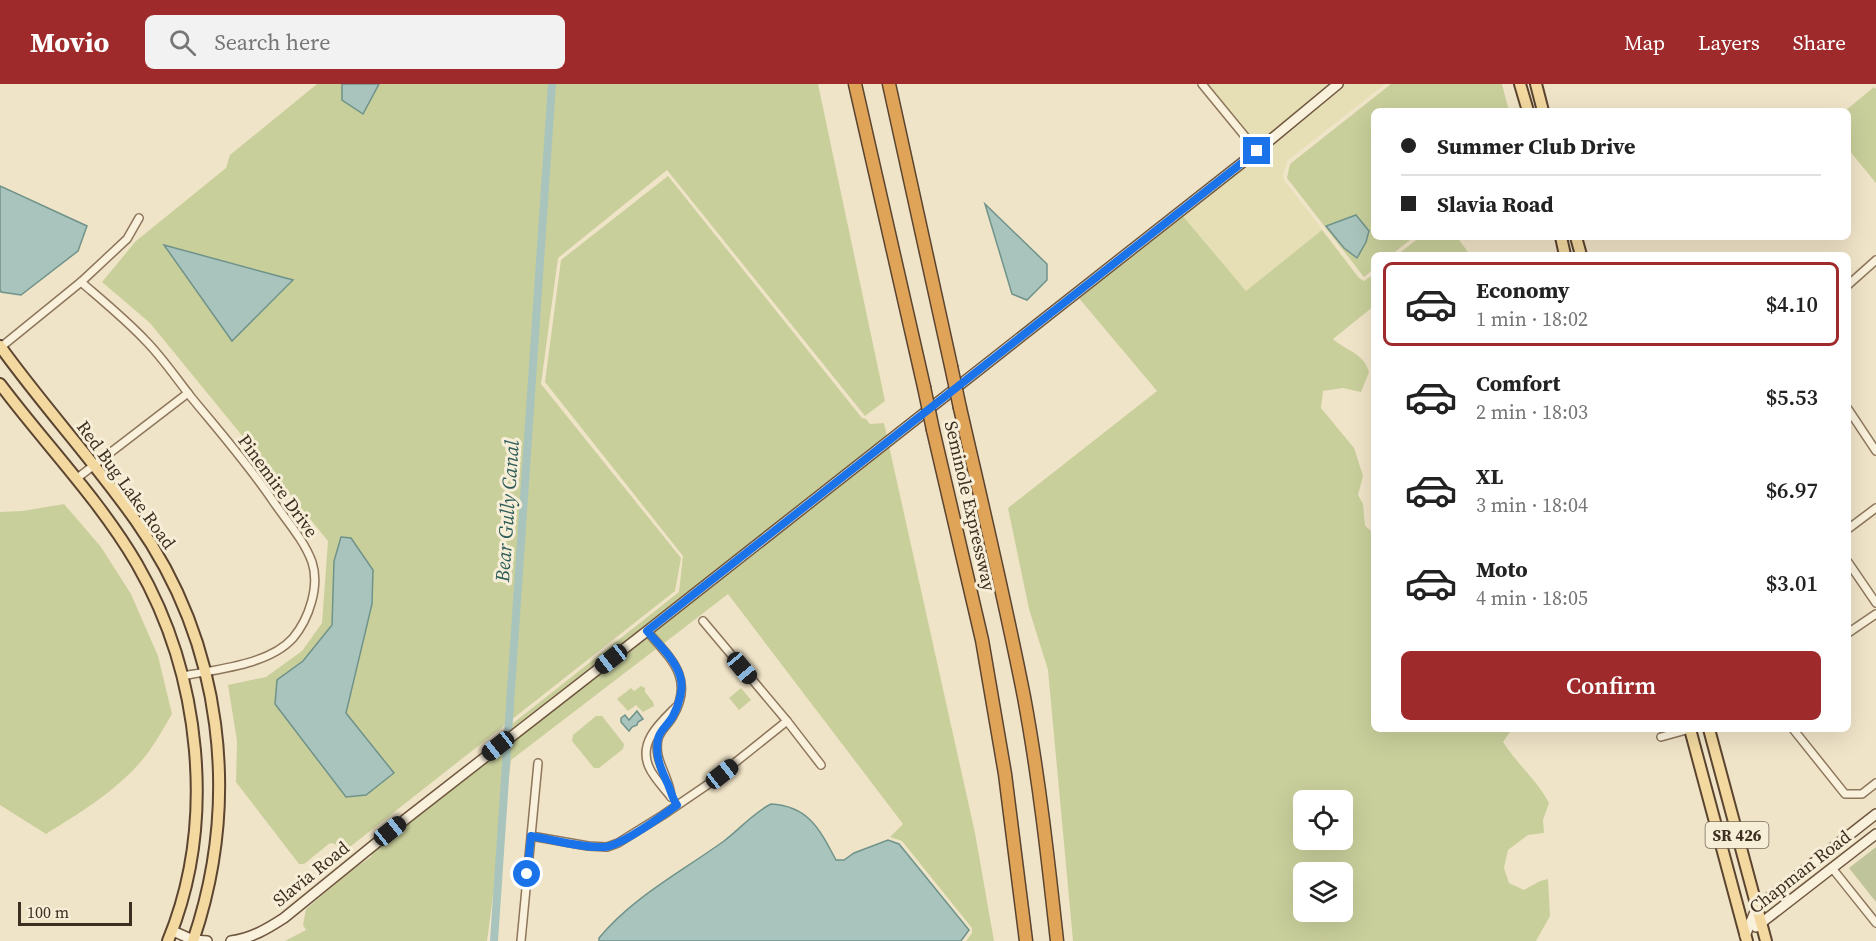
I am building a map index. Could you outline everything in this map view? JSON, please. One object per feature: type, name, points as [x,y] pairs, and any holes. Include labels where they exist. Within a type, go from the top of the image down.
[{"type":"highway","name":"Seminole Expressway","points":[[855,84],[986,662],[1005,774],[1026,941]]},
{"type":"highway","name":"Seminole Expressway","points":[[889,84],[1024,698],[1039,787],[1057,941]]},
{"type":"main road","points":[[1520,84],[1527,108]]},
{"type":"main road","points":[[1536,84],[1542,108]]},
{"type":"main road","name":"Red Bug Lake Road","points":[[0,346],[136,521],[160,558],[193,632],[205,672],[219,759],[216,847],[207,893],[193,940]]},
{"type":"main road","name":"Red Bug Lake Road","points":[[0,384],[76,479],[136,562],[154,594],[183,676],[191,714],[196,760],[196,802],[193,844],[186,884],[171,936]]},
{"type":"main road","name":"SR 426","points":[[1691,732],[1744,939]]},
{"type":"main road","name":"SR 426","points":[[1710,732],[1766,941]]},
{"type":"street","points":[[1202,84],[1257,151]]},
{"type":"street","name":"Slavia Road","points":[[231,941],[263,932],[285,918],[498,746],[1257,151],[1338,84]]},
{"type":"street","points":[[0,346],[81,282],[127,239],[139,218]]},
{"type":"street","points":[[1851,282],[1876,260]]},
{"type":"street","name":"Pinemire Drive","points":[[81,282],[147,342],[257,478],[303,545],[312,563],[315,588],[301,626],[293,638],[280,650],[266,657],[183,676]]},
{"type":"street","points":[[76,479],[188,393]]},
{"type":"street","points":[[1851,414],[1876,451]]},
{"type":"street","points":[[1851,527],[1876,508]]},
{"type":"street","points":[[1851,566],[1876,603]]},
{"type":"street","points":[[1851,631],[1876,614]]},
{"type":"street","points":[[703,621],[821,765]]},
{"type":"street","points":[[647,631],[674,662],[681,677],[682,686],[678,705],[674,716],[658,737],[657,748],[658,762],[670,789],[671,797]]},
{"type":"street","points":[[677,805],[649,767],[646,746],[655,729],[678,705]]},
{"type":"street","points":[[531,836],[588,846],[607,847],[618,843],[714,780],[787,721]]},
{"type":"street","points":[[1660,737],[1679,732]]},
{"type":"street","points":[[1795,732],[1845,794],[1862,794],[1876,783]]},
{"type":"street","points":[[521,941],[538,763]]},
{"type":"street","name":"Chapman Road","points":[[1744,939],[1757,907],[1876,814]]},
{"type":"street","name":"Chapman Road","points":[[1744,939],[1761,923],[1876,834]]},
{"type":"street","points":[[1832,868],[1876,923]]},
{"type":"street","points":[[171,936],[207,941]]},
{"type":"shaded area","points":[[1208,84],[1331,84],[1257,145]]},
{"type":"shaded area","points":[[1345,84],[1385,84],[1287,161],[1283,176],[1360,278],[1322,230],[1246,291],[1182,215]]},
{"type":"green space","points":[[317,84],[818,84],[885,401],[865,416],[667,170],[558,258],[541,384],[681,558],[675,591],[346,850],[339,849],[335,844],[330,843],[304,864],[299,864],[236,782],[237,741],[228,685],[266,677],[302,651],[322,623],[328,541],[150,323],[102,282],[136,241],[226,168],[230,155]]},
{"type":"green space","points":[[1391,84],[1502,84],[1508,108],[1371,108],[1371,240],[1410,240],[1395,252],[1371,252],[1371,271],[1364,277],[1287,178],[1290,164]]},
{"type":"green space","points":[[1874,87],[1876,89],[1876,183],[1851,153],[1851,108],[1849,108]]},
{"type":"green space","points":[[668,176],[862,418],[870,424],[884,423],[887,436],[493,744],[493,739],[679,592],[683,556],[545,382],[561,260]]},
{"type":"green space","points":[[1182,215],[1246,291],[1322,230],[1359,278],[1364,281],[1371,276],[1371,308],[1333,339],[1363,360],[1369,372],[1361,392],[1343,388],[1323,391],[1321,408],[1354,448],[1363,476],[1358,495],[1363,504],[1365,526],[1371,531],[1371,732],[1510,732],[1503,742],[1549,803],[1543,820],[1544,833],[1528,835],[1508,850],[1504,868],[1509,883],[1524,890],[1548,879],[1550,916],[1536,941],[1073,941],[1048,670],[1029,609],[1008,508],[1157,391],[1078,297]]},
{"type":"green space","points":[[1416,240],[1459,240],[1468,252],[1401,252]]},
{"type":"green space","points":[[889,446],[975,833],[994,941],[966,941],[972,933],[972,928],[902,841],[890,837],[903,824],[728,594],[663,644],[653,632]]},
{"type":"green space","points":[[64,504],[101,547],[131,594],[158,656],[172,714],[151,749],[125,778],[87,808],[46,834],[0,805],[0,512],[23,511]]},
{"type":"green space","points":[[647,637],[656,649],[511,760],[487,941],[285,941],[306,930],[303,925],[306,909],[372,856],[371,853]]},
{"type":"green space","points":[[641,686],[645,688],[654,706],[643,712],[636,705],[628,711],[617,699],[631,688],[634,691]]},
{"type":"green space","points":[[741,688],[751,700],[739,710],[729,698]]},
{"type":"green space","points":[[596,716],[602,716],[624,744],[623,749],[599,768],[594,768],[572,741],[573,735]]},
{"type":"green space","points":[[1876,847],[1876,902],[1849,868]]},
{"type":"water","points":[[342,84],[379,84],[363,114],[342,100]]},
{"type":"water","points":[[0,186],[87,226],[78,251],[21,295],[1,292],[0,289]]},
{"type":"water","points":[[985,204],[1047,264],[1047,280],[1027,300],[1012,294]]},
{"type":"water","points":[[1356,215],[1369,231],[1357,258],[1344,248],[1326,226]]},
{"type":"water","points":[[164,245],[293,280],[232,341]]},
{"type":"water","points":[[341,537],[351,538],[373,570],[372,604],[346,713],[394,773],[366,795],[346,797],[275,704],[277,680],[303,661],[332,625],[334,561]]},
{"type":"water","points":[[637,711],[643,719],[629,731],[621,722],[621,718],[625,715],[629,720]]},
{"type":"water","points":[[771,804],[795,809],[804,815],[818,830],[836,860],[844,860],[854,853],[888,840],[899,844],[969,930],[961,941],[599,941],[612,923],[642,897],[724,841],[752,816]]},
{"type":"waterway","name":"Bear Gully Canal","points":[[494,941],[552,84]]},
{"type":"route","points":[[527,874],[531,836],[607,847],[618,843],[677,805],[671,797],[670,789],[658,762],[657,748],[658,737],[674,716],[678,705],[682,686],[681,677],[674,662],[647,631],[1257,151]]}]
